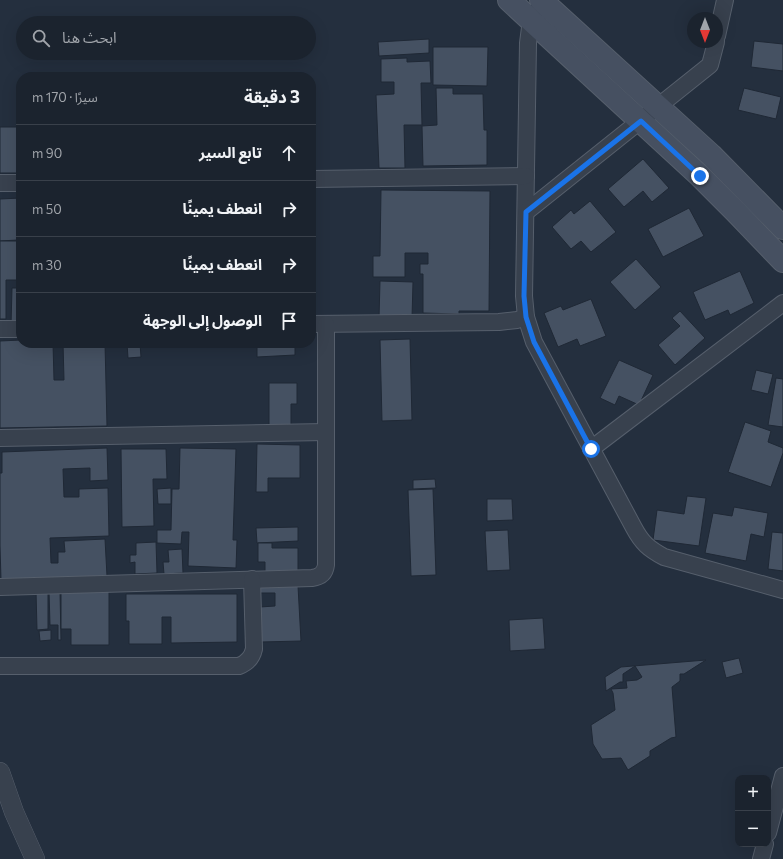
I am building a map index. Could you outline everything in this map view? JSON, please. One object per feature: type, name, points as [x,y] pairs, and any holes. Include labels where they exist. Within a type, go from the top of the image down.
[{"type":"main road","points":[[509,0],[700,176],[783,261]]},
{"type":"main road","points":[[541,0],[711,155],[783,228]]},
{"type":"street","points":[[541,0],[531,20],[528,43],[524,296],[526,317],[534,342],[636,533],[646,546],[664,557],[783,590]]},
{"type":"street","points":[[722,12],[725,0]]},
{"type":"street","points":[[526,212],[710,65],[714,48]]},
{"type":"street","points":[[316,179],[526,176]]},
{"type":"street","points":[[0,183],[16,183]]},
{"type":"street","points":[[591,449],[783,303]]},
{"type":"street","points":[[0,587],[317,578],[325,569],[326,432],[319,324],[499,322],[513,321],[526,317]]},
{"type":"street","points":[[0,329],[16,329]]},
{"type":"street","points":[[0,438],[326,432]]},
{"type":"street","points":[[0,666],[239,666],[249,660],[254,649],[252,579]]},
{"type":"street","points":[[0,772],[14,812],[35,859]]},
{"type":"street","points":[[771,822],[783,776]]},
{"type":"street","points":[[761,859],[764,847]]},
{"type":"building","points":[[429,39],[429,53],[379,56],[378,42]]},
{"type":"building","points":[[754,41],[783,44],[783,71],[751,67]]},
{"type":"building","points":[[433,47],[488,47],[487,86],[433,85]]},
{"type":"building","points":[[407,58],[407,62],[430,61],[431,83],[421,83],[422,125],[404,125],[405,168],[379,168],[376,95],[394,94],[394,82],[381,82],[381,59]]},
{"type":"building","points":[[436,88],[453,88],[453,94],[483,94],[484,130],[487,130],[487,165],[423,166],[422,126],[437,125]]},
{"type":"building","points":[[744,88],[781,97],[776,119],[738,110]]},
{"type":"building","points":[[0,127],[16,127],[16,173],[0,173]]},
{"type":"building","points":[[643,159],[669,188],[652,202],[643,191],[624,207],[608,189]]},
{"type":"building","points":[[381,190],[490,191],[489,311],[459,311],[459,314],[423,313],[423,274],[420,274],[420,264],[428,264],[428,253],[405,253],[405,277],[373,277],[373,256],[380,256]]},
{"type":"building","points":[[16,198],[16,240],[0,241],[0,199]]},
{"type":"building","points":[[590,201],[616,232],[591,252],[581,241],[571,249],[552,227],[571,210],[574,214]]},
{"type":"building","points":[[689,208],[704,236],[663,257],[648,229]]},
{"type":"building","points":[[0,241],[16,241],[16,280],[6,280],[6,319],[0,319]]},
{"type":"building","points":[[636,259],[661,287],[635,310],[610,282]]},
{"type":"building","points":[[740,271],[754,303],[730,315],[728,310],[705,320],[693,292]]},
{"type":"building","points":[[380,281],[413,282],[412,318],[379,318]]},
{"type":"building","points":[[12,288],[16,288],[16,326],[11,325]]},
{"type":"building","points":[[591,299],[606,336],[580,346],[577,339],[558,347],[544,313],[561,306],[563,310]]},
{"type":"building","points":[[680,311],[705,338],[675,365],[658,345],[680,326],[672,318]]},
{"type":"building","points":[[410,339],[412,420],[382,421],[380,340]]},
{"type":"building","points":[[16,340],[16,348],[53,348],[54,380],[64,380],[63,348],[105,348],[107,426],[0,428],[0,341]]},
{"type":"building","points":[[127,348],[140,348],[141,357],[128,358]]},
{"type":"building","points":[[257,348],[295,348],[295,355],[257,357]]},
{"type":"building","points":[[619,360],[653,375],[639,405],[619,396],[615,405],[600,398]]},
{"type":"building","points":[[756,370],[773,374],[768,394],[751,390]]},
{"type":"building","points":[[776,378],[783,379],[783,427],[768,425]]},
{"type":"building","points":[[269,383],[297,383],[297,404],[291,404],[291,430],[269,430]]},
{"type":"building","points":[[745,422],[771,431],[768,442],[783,448],[783,453],[771,487],[728,472]]},
{"type":"building","points":[[257,444],[300,445],[300,478],[268,478],[268,492],[256,492]]},
{"type":"building","points":[[107,448],[108,480],[90,481],[90,468],[63,469],[64,497],[79,497],[79,489],[108,488],[109,536],[50,538],[51,563],[58,563],[58,552],[65,552],[64,541],[105,539],[107,576],[1,580],[0,473],[2,473],[2,452]]},
{"type":"building","points":[[180,448],[236,449],[233,540],[237,540],[236,568],[188,566],[189,532],[182,532],[181,544],[157,543],[157,530],[171,530],[172,489],[179,489]]},
{"type":"building","points":[[121,449],[166,449],[167,479],[153,479],[154,526],[122,527]]},
{"type":"building","points":[[435,479],[436,488],[413,489],[413,480]]},
{"type":"building","points":[[171,488],[171,504],[158,504],[157,489]]},
{"type":"building","points":[[433,489],[436,575],[411,576],[408,490]]},
{"type":"building","points":[[687,496],[706,498],[699,546],[653,540],[657,510],[684,514]]},
{"type":"building","points":[[487,499],[512,499],[513,520],[487,521]]},
{"type":"building","points":[[734,507],[768,513],[764,537],[751,534],[746,561],[705,553],[713,513],[732,516]]},
{"type":"building","points":[[298,527],[298,541],[257,543],[256,528]]},
{"type":"building","points":[[508,530],[510,570],[487,571],[485,531]]},
{"type":"building","points":[[772,532],[783,533],[783,571],[768,569]]},
{"type":"building","points":[[156,542],[157,573],[135,574],[135,562],[130,563],[130,555],[136,555],[136,543]]},
{"type":"building","points":[[258,543],[272,543],[272,548],[298,548],[298,576],[265,575],[265,562],[258,562]]},
{"type":"building","points":[[182,549],[183,573],[164,574],[163,562],[169,562],[168,550]]},
{"type":"building","points":[[298,586],[301,641],[261,642],[260,607],[275,606],[275,593],[258,593],[258,587]]},
{"type":"building","points":[[36,591],[48,591],[48,629],[37,630]]},
{"type":"building","points":[[49,591],[60,591],[61,640],[58,640],[58,625],[50,625]]},
{"type":"building","points":[[61,591],[109,591],[109,645],[71,645],[71,629],[61,629]]},
{"type":"building","points":[[126,594],[237,594],[237,642],[171,643],[171,617],[162,617],[162,644],[129,644],[129,621],[126,621]]},
{"type":"building","points":[[543,618],[545,649],[510,651],[509,620]]},
{"type":"building","points":[[51,630],[51,640],[40,641],[39,631]]},
{"type":"building","points":[[739,658],[743,673],[726,678],[722,662]]},
{"type":"building","points":[[706,660],[684,674],[680,674],[680,681],[672,687],[676,737],[671,738],[650,751],[650,756],[628,770],[621,758],[602,759],[593,744],[591,725],[615,710],[613,693],[611,689],[627,688],[626,681],[637,680],[642,677],[635,666],[623,674],[623,682],[620,682],[606,691],[605,677],[621,667]]},
{"type":"route","points":[[591,449],[534,342],[526,317],[524,296],[526,212],[641,121],[700,176]]}]
